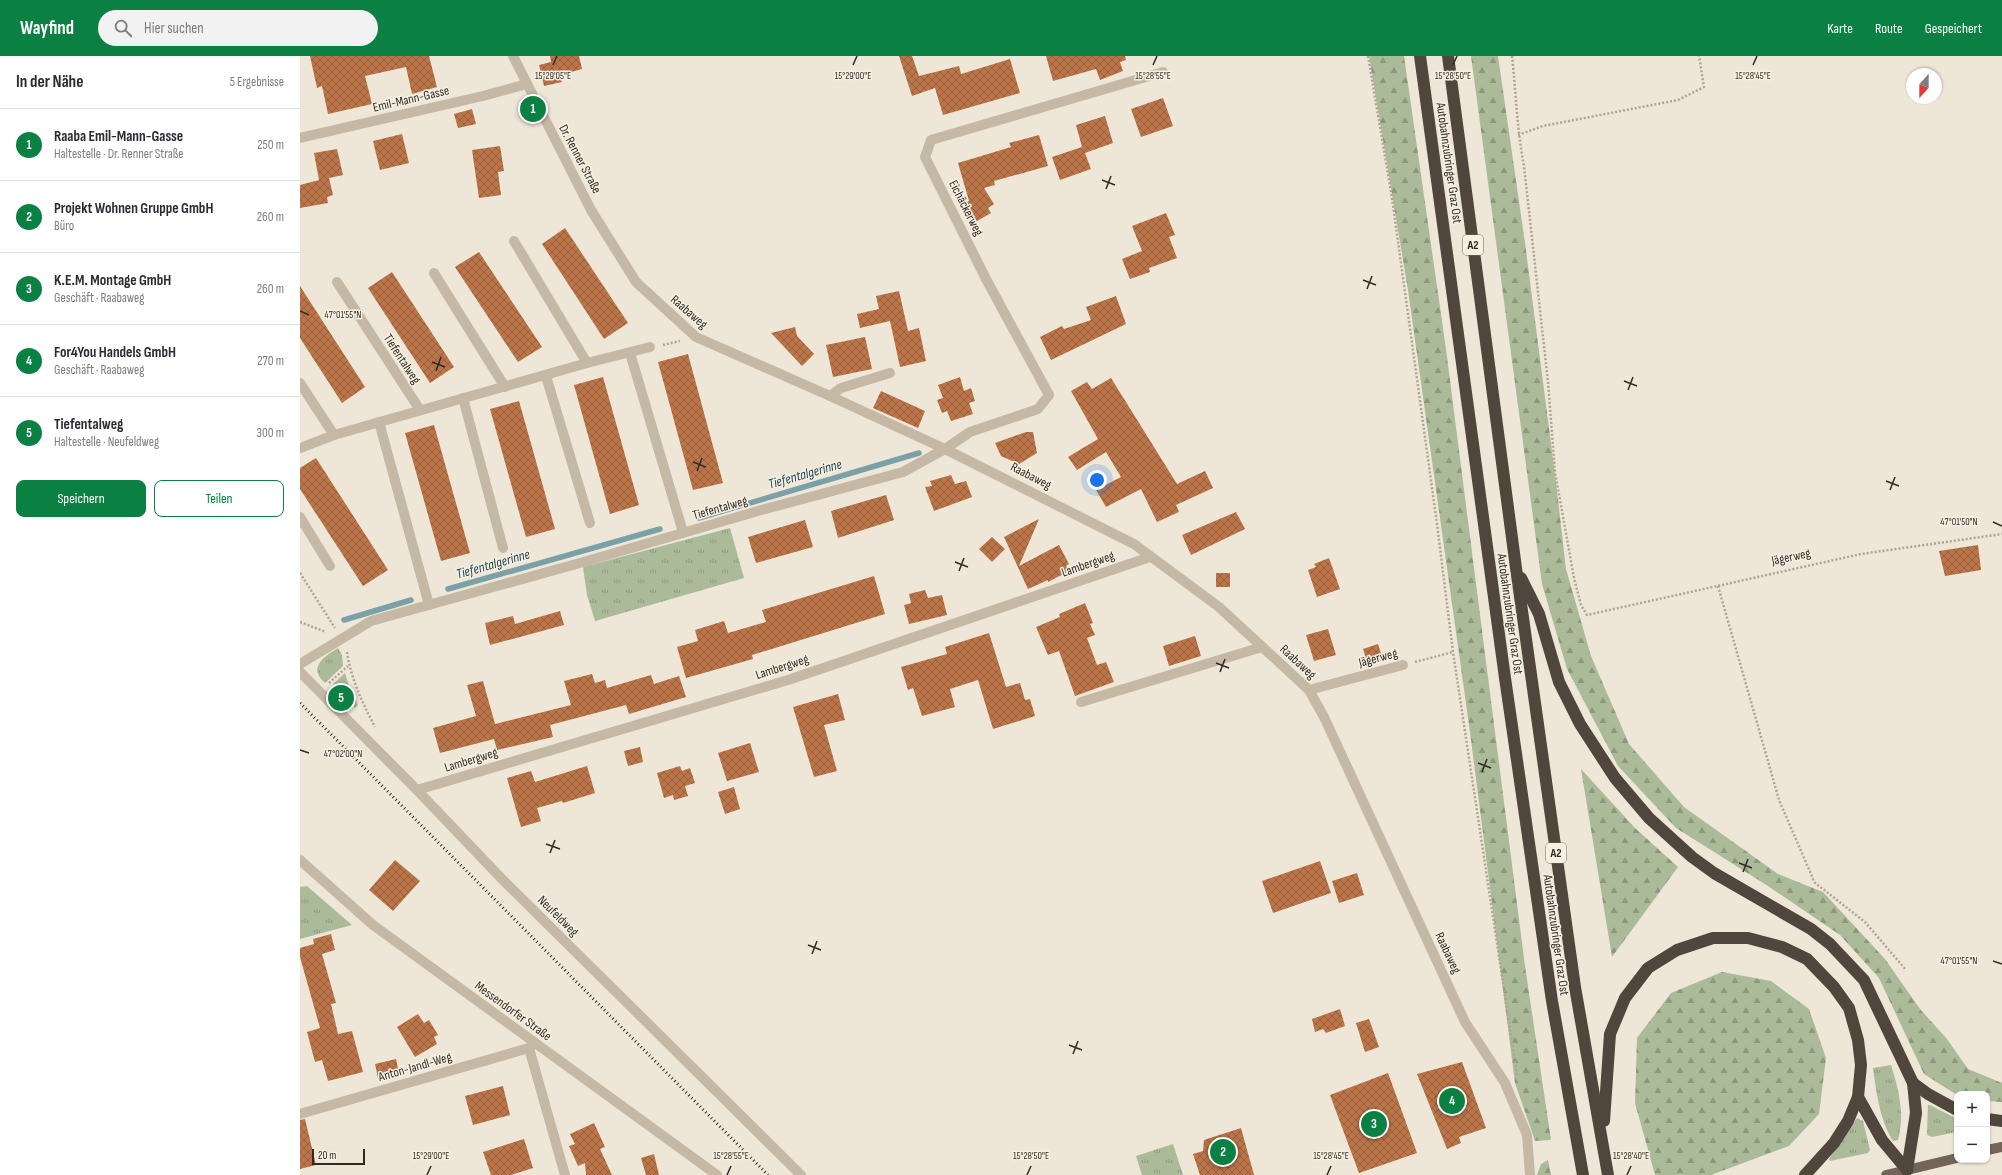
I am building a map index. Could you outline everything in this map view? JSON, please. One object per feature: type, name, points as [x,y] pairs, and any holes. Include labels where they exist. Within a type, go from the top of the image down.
[{"type":"highway","name":"Autobahnzubringer Graz Ost","points":[[1420,56],[1514,741],[1552,1001],[1583,1175]]},
{"type":"highway","name":"Autobahnzubringer Graz Ost","points":[[1448,56],[1516,568],[1576,987],[1608,1175]]},
{"type":"highway","points":[[1516,568],[1539,614],[1559,682],[1580,724],[1615,778],[1649,818],[1692,857],[1714,872],[1800,923],[1835,950],[1864,980],[1913,1083],[1916,1113],[1908,1172]]},
{"type":"highway","points":[[1602,1138],[1610,1034],[1625,998],[1648,968],[1677,950],[1713,938],[1748,938],[1782,947],[1807,959],[1834,987],[1849,1008],[1858,1040],[1861,1065],[1858,1097],[1848,1121],[1834,1143],[1805,1175]]},
{"type":"highway","points":[[1913,1083],[1928,1094],[1954,1108]]},
{"type":"highway","points":[[1858,1097],[1882,1140],[1908,1172]]},
{"type":"highway","points":[[1990,1119],[2002,1121]]},
{"type":"main road","points":[[1990,1149],[2002,1147]]},
{"type":"main road","points":[[1886,1175],[1908,1172],[1954,1159]]},
{"type":"street","name":"Dr. Renner Straße","points":[[513,56],[591,210]]},
{"type":"street","name":"Eichäckerweg","points":[[945,449],[970,432],[1038,409],[1049,395],[986,278],[925,157],[931,140],[1163,72]]},
{"type":"street","name":"Emil-Mann-Gasse","points":[[300,138],[483,96],[527,84]]},
{"type":"street","name":"Raabaweg","points":[[591,210],[636,282],[696,337],[945,449],[1134,544],[1219,607],[1309,690],[1324,717],[1465,1022],[1508,1091],[1527,1135],[1530,1175]]},
{"type":"street","points":[[514,241],[587,363]]},
{"type":"street","points":[[434,273],[505,388]]},
{"type":"street","name":"Tiefentalweg","points":[[337,282],[420,410]]},
{"type":"street","points":[[300,448],[334,435],[420,410],[505,388],[587,363],[650,347]]},
{"type":"street","name":"Tiefentalweg","points":[[630,352],[683,532]]},
{"type":"street","points":[[830,396],[842,388],[890,373]]},
{"type":"street","points":[[546,376],[590,523]]},
{"type":"street","points":[[300,383],[334,435]]},
{"type":"street","points":[[463,398],[503,548]]},
{"type":"street","points":[[379,422],[429,605]]},
{"type":"street","name":"Tiefentalweg","points":[[300,664],[371,621],[683,532],[903,472],[945,449]]},
{"type":"street","points":[[300,518],[330,566]]},
{"type":"street","name":"Lambergweg","points":[[417,790],[788,680],[1150,557]]},
{"type":"street","points":[[1081,702],[1262,647]]},
{"type":"street","name":"Jägerweg","points":[[1309,690],[1403,665]]},
{"type":"street","name":"Neufeldweg","points":[[300,672],[417,790],[501,878],[801,1175]]},
{"type":"street","name":"Messendorfer Straße","points":[[300,860],[373,925],[532,1045],[717,1175]]},
{"type":"street","name":"Messendorfer Straße","points":[[532,1045],[565,1175]]},
{"type":"street","name":"Anton-Jandl-Weg","points":[[300,1114],[532,1045]]},
{"type":"path","points":[[1368,56],[1392,198],[1453,652],[1518,1074],[1508,1091]]},
{"type":"path","points":[[1512,56],[1517,95],[1518,135],[1543,126],[1678,100],[1704,87],[1699,56]]},
{"type":"path","name":"Jägerweg","points":[[1518,135],[1524,166],[1546,366],[1555,472],[1574,578],[1581,605],[1587,615],[1861,554],[2002,534]]},
{"type":"path","points":[[650,347],[696,337]]},
{"type":"path","points":[[300,573],[346,646],[348,666],[356,689],[376,728]]},
{"type":"path","points":[[1718,586],[1778,800],[1812,878],[1824,890],[1865,922],[1906,970]]},
{"type":"path","points":[[300,622],[342,639]]},
{"type":"path","name":"Jägerweg","points":[[1403,665],[1453,652]]},
{"type":"green space","points":[[1369,56],[1404,56],[1446,349],[1525,966],[1551,1140],[1535,1141],[1515,1083],[1470,732],[1408,290]]},
{"type":"green space","points":[[1471,56],[1498,56],[1525,243],[1566,569],[1591,656],[1629,744],[1684,807],[1778,874],[1823,892],[1885,959],[1920,1009],[1947,1039],[1968,1069],[2002,1083],[2002,1102],[1990,1101],[1990,1091],[1954,1091],[1954,1093],[1924,1074],[1879,978],[1840,935],[1768,886],[1676,828],[1618,766],[1567,669],[1542,584]]},
{"type":"green space","points":[[730,528],[744,578],[595,621],[587,595],[583,567]]},
{"type":"green space","points":[[338,648],[342,655],[343,666],[325,683],[320,677],[318,667],[323,658]]},
{"type":"green space","points":[[345,673],[351,692],[358,705],[355,708],[333,684]]},
{"type":"green space","points":[[1581,769],[1635,828],[1678,867],[1612,957]]},
{"type":"green space","points":[[307,886],[352,925],[300,939],[300,887]]},
{"type":"green space","points":[[1722,972],[1771,981],[1809,1009],[1826,1058],[1819,1114],[1789,1146],[1711,1175],[1655,1175],[1635,1103],[1637,1038],[1671,993]]},
{"type":"green space","points":[[1891,1065],[1899,1093],[1901,1112],[1898,1140],[1893,1141],[1882,1115],[1877,1096],[1873,1068]]},
{"type":"green space","points":[[1928,1105],[1954,1117],[1954,1133],[1932,1137],[1927,1135]]},
{"type":"green space","points":[[1857,1118],[1863,1121],[1870,1150],[1868,1153],[1830,1161],[1829,1159]]},
{"type":"green space","points":[[1173,1144],[1183,1175],[1142,1175],[1136,1156]]},
{"type":"green space","points":[[1548,1160],[1551,1175],[1537,1175],[1541,1164]]},
{"type":"building","points":[[310,56],[429,56],[437,87],[412,94],[406,67],[365,76],[372,104],[328,114],[322,86],[317,88]]},
{"type":"building","points":[[550,56],[579,56],[582,69],[560,75],[562,82],[544,86],[539,65],[551,62]]},
{"type":"building","points":[[899,56],[912,56],[919,76],[959,66],[961,74],[1010,59],[1020,93],[943,115],[935,88],[912,96]]},
{"type":"building","points":[[1046,56],[1125,56],[1126,60],[1120,62],[1123,71],[1100,80],[1096,69],[1053,81]]},
{"type":"building","points":[[1163,98],[1173,126],[1141,137],[1131,109]]},
{"type":"building","points":[[472,109],[476,124],[458,128],[454,114]]},
{"type":"building","points":[[1105,116],[1113,143],[1085,153],[1091,169],[1060,180],[1052,157],[1082,147],[1076,125]]},
{"type":"building","points":[[402,134],[409,163],[380,170],[373,141]]},
{"type":"building","points":[[1039,135],[1048,166],[994,181],[995,185],[984,188],[994,204],[988,208],[991,213],[972,224],[961,206],[969,201],[958,163],[1011,147],[1009,143]]},
{"type":"building","points":[[500,146],[504,171],[498,172],[501,195],[479,198],[472,150]]},
{"type":"building","points":[[337,149],[343,175],[329,178],[333,195],[327,197],[328,203],[300,208],[300,185],[319,180],[314,153]]},
{"type":"building","points":[[1166,213],[1175,235],[1169,237],[1177,258],[1149,268],[1150,272],[1130,279],[1122,259],[1142,251],[1132,226]]},
{"type":"building","points":[[565,228],[628,323],[604,339],[542,244]]},
{"type":"building","points":[[479,252],[542,347],[518,362],[455,267]]},
{"type":"building","points":[[392,272],[454,367],[430,383],[368,288]]},
{"type":"building","points":[[300,286],[365,387],[342,403],[300,338]]},
{"type":"building","points":[[899,291],[908,331],[919,328],[926,361],[900,367],[890,321],[860,328],[857,314],[879,309],[876,296]]},
{"type":"building","points":[[1116,296],[1126,324],[1051,360],[1040,337],[1062,326],[1064,329],[1091,320],[1086,307]]},
{"type":"building","points":[[795,327],[797,336],[814,354],[802,366],[771,333]]},
{"type":"building","points":[[865,337],[872,369],[833,377],[826,345]]},
{"type":"building","points":[[688,354],[723,483],[693,490],[658,362]]},
{"type":"building","points":[[603,377],[639,505],[610,514],[574,385]]},
{"type":"building","points":[[960,377],[964,391],[971,388],[975,401],[969,403],[973,414],[951,421],[947,411],[942,413],[937,400],[943,398],[938,385]]},
{"type":"building","points":[[1111,378],[1177,484],[1205,471],[1213,488],[1176,505],[1179,512],[1157,522],[1141,489],[1106,507],[1096,490],[1121,477],[1106,452],[1077,470],[1068,457],[1098,439],[1071,391],[1087,382],[1092,389]]},
{"type":"building","points":[[881,391],[925,411],[918,428],[873,408]]},
{"type":"building","points":[[519,401],[555,529],[526,537],[490,409]]},
{"type":"building","points":[[434,425],[470,553],[441,561],[405,433]]},
{"type":"building","points":[[1026,432],[1033,432],[1037,453],[1019,464],[1001,456],[995,443]]},
{"type":"building","points":[[316,458],[388,570],[363,586],[300,489],[300,468]]},
{"type":"building","points":[[951,475],[955,484],[966,481],[972,497],[934,511],[925,487],[932,486],[930,481]]},
{"type":"building","points":[[886,495],[894,520],[838,538],[831,511]]},
{"type":"building","points":[[1236,512],[1245,529],[1191,555],[1182,535]]},
{"type":"building","points":[[1039,519],[1019,566],[1059,545],[1069,564],[1066,566],[1069,571],[1048,582],[1048,580],[1028,589],[1004,537]]},
{"type":"building","points":[[805,520],[813,547],[756,563],[748,537]]},
{"type":"building","points":[[992,537],[1005,549],[992,562],[979,549]]},
{"type":"building","points":[[1978,545],[1981,570],[1945,576],[1939,551]]},
{"type":"building","points":[[1329,558],[1340,589],[1317,597],[1308,570],[1316,567],[1314,564]]},
{"type":"building","points":[[1216,573],[1230,573],[1230,587],[1216,587]]},
{"type":"building","points":[[874,576],[885,614],[752,655],[753,659],[686,678],[677,647],[698,641],[695,630],[724,621],[728,633],[766,622],[762,610]]},
{"type":"building","points":[[925,590],[928,598],[942,595],[947,615],[909,624],[904,605],[911,603],[909,594]]},
{"type":"building","points":[[1085,603],[1093,623],[1090,624],[1095,635],[1087,638],[1097,665],[1106,662],[1114,682],[1075,696],[1059,651],[1048,655],[1036,627],[1060,617],[1059,614]]},
{"type":"building","points":[[560,611],[564,625],[490,645],[485,623],[513,616],[515,624]]},
{"type":"building","points":[[1328,629],[1336,655],[1314,661],[1306,635]]},
{"type":"building","points":[[989,633],[1006,687],[1020,683],[1025,700],[1030,699],[1035,716],[993,729],[978,680],[950,689],[955,707],[922,716],[913,688],[908,690],[901,667],[947,654],[945,647]]},
{"type":"building","points":[[1195,636],[1201,656],[1169,666],[1163,646]]},
{"type":"building","points":[[1378,644],[1383,660],[1368,665],[1363,649]]},
{"type":"building","points":[[592,674],[595,683],[605,680],[607,688],[651,675],[654,684],[679,676],[686,697],[629,714],[626,705],[550,725],[553,737],[497,750],[494,739],[440,753],[433,728],[476,716],[467,685],[483,681],[495,724],[571,705],[564,681]]},
{"type":"building","points":[[838,694],[845,720],[824,725],[837,771],[814,777],[793,707]]},
{"type":"building","points":[[750,743],[759,772],[727,781],[718,753]]},
{"type":"building","points":[[640,747],[643,762],[628,766],[624,751]]},
{"type":"building","points":[[587,766],[595,793],[563,803],[562,801],[537,808],[541,821],[521,827],[507,778],[531,771],[535,782]]},
{"type":"building","points":[[680,766],[682,771],[690,768],[695,783],[685,786],[688,796],[674,800],[673,795],[664,798],[657,773]]},
{"type":"building","points":[[734,787],[740,809],[725,814],[718,792]]},
{"type":"building","points":[[395,860],[420,881],[393,911],[369,890]]},
{"type":"building","points":[[1320,861],[1331,893],[1273,913],[1262,881]]},
{"type":"building","points":[[1357,873],[1364,895],[1339,903],[1332,881]]},
{"type":"building","points":[[331,934],[335,950],[322,954],[336,1003],[331,1004],[338,1034],[352,1031],[363,1072],[328,1081],[322,1060],[315,1062],[307,1032],[320,1028],[300,957],[300,948],[314,944],[313,939]]},
{"type":"building","points":[[1340,1009],[1345,1026],[1326,1033],[1323,1029],[1315,1032],[1312,1019]]},
{"type":"building","points":[[418,1014],[424,1023],[429,1020],[438,1035],[434,1037],[437,1044],[415,1057],[397,1027]]},
{"type":"building","points":[[1369,1019],[1379,1047],[1365,1052],[1356,1023]]},
{"type":"building","points":[[396,1059],[399,1073],[378,1078],[375,1064]]},
{"type":"building","points":[[1462,1062],[1486,1128],[1459,1137],[1461,1143],[1447,1149],[1417,1074]]},
{"type":"building","points":[[1388,1073],[1417,1153],[1359,1173],[1330,1095]]},
{"type":"building","points":[[503,1086],[510,1115],[473,1125],[465,1096]]},
{"type":"building","points":[[305,1119],[316,1165],[300,1169],[300,1120]]},
{"type":"building","points":[[594,1123],[605,1147],[600,1149],[612,1175],[586,1175],[585,1163],[578,1166],[569,1146],[575,1144],[570,1134]]},
{"type":"building","points":[[1241,1128],[1254,1175],[1200,1175],[1193,1154],[1203,1151],[1204,1140]]},
{"type":"building","points":[[524,1139],[533,1168],[511,1175],[491,1175],[483,1152]]},
{"type":"building","points":[[654,1154],[659,1175],[646,1175],[641,1158]]},
{"type":"waterway","name":"Tiefentalgerinne","points":[[699,518],[919,453]]},
{"type":"waterway","name":"Tiefentalgerinne","points":[[448,589],[660,529]]},
{"type":"waterway","name":"Tiefentalgerinne","points":[[344,620],[411,600]]},
{"type":"railway","points":[[300,703],[768,1175]]},
{"type":"place","name":"Raaba Emil-Mann-Gasse","points":[[533,109]]},
{"type":"place","name":"Tiefentalweg","points":[[341,698]]},
{"type":"place","name":"For4You Handels GmbH","points":[[1452,1101]]},
{"type":"place","name":"K.E.M. Montage GmbH","points":[[1374,1124]]},
{"type":"place","name":"Projekt Wohnen Gruppe GmbH","points":[[1223,1152]]}]
